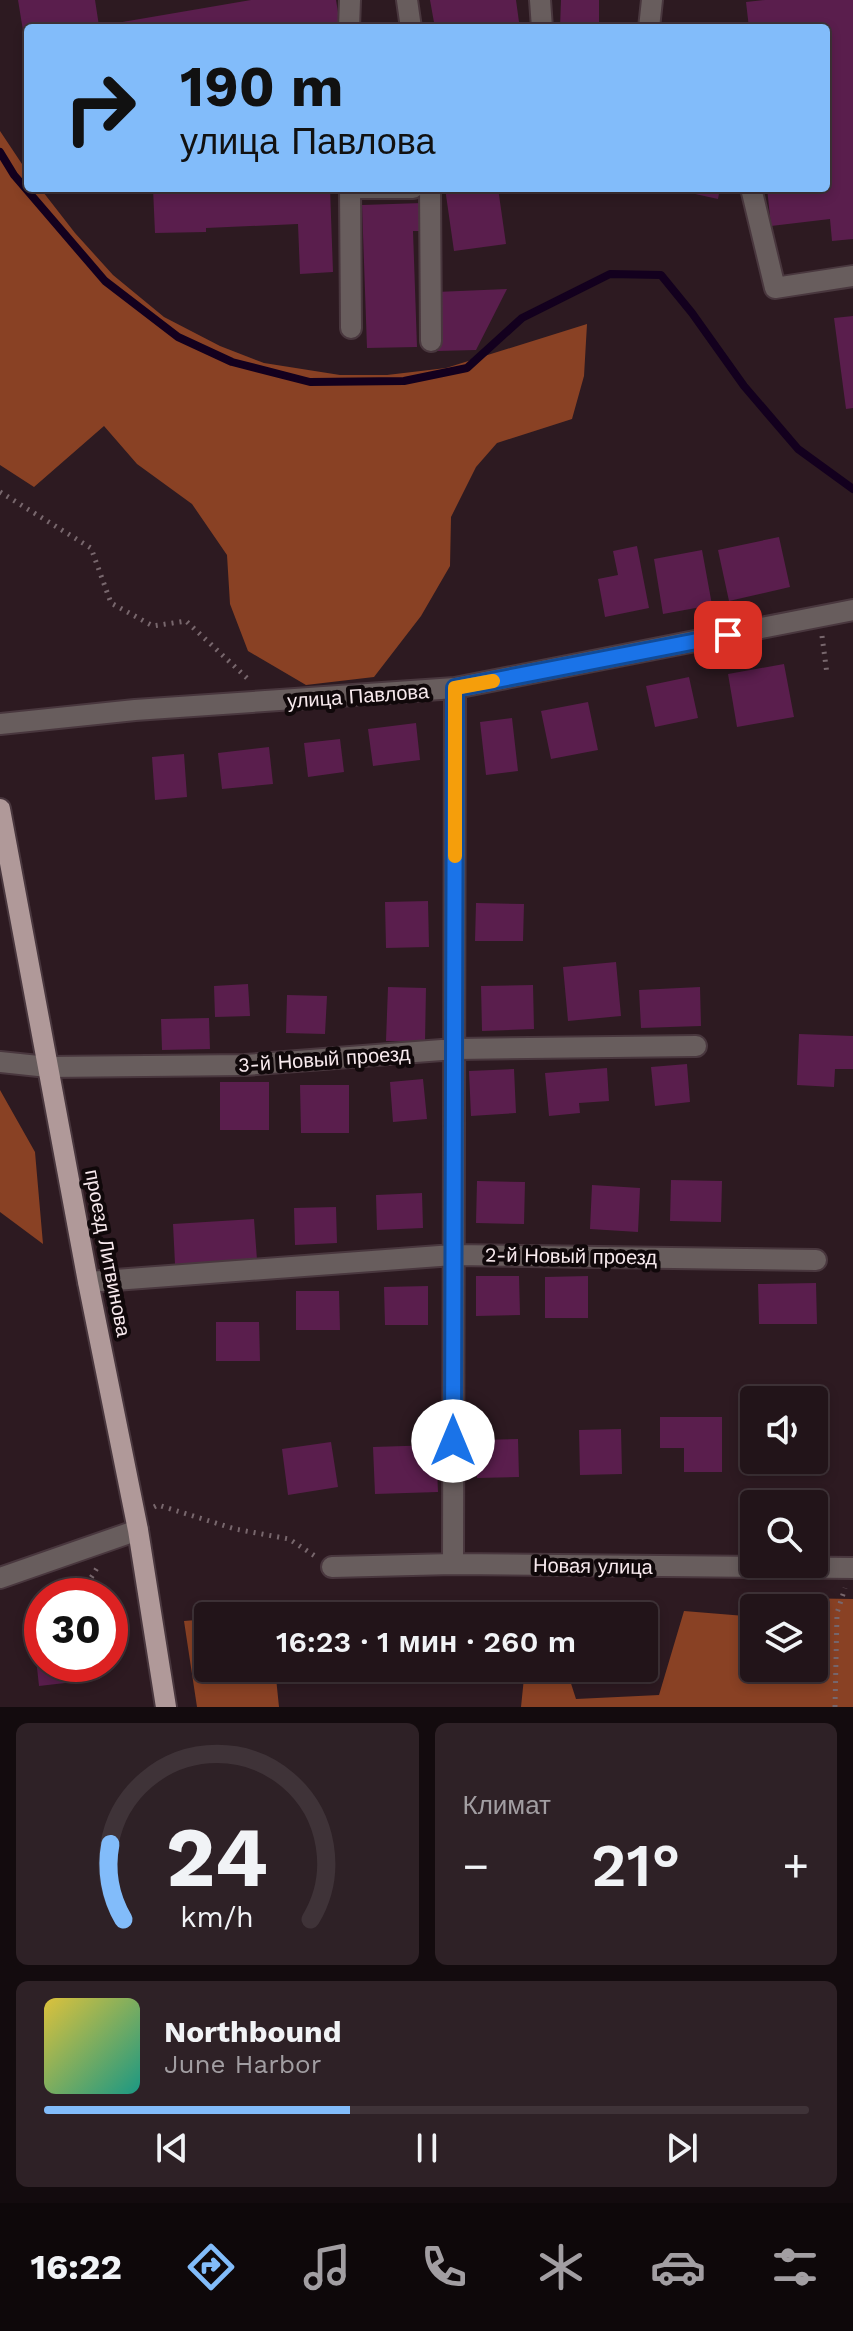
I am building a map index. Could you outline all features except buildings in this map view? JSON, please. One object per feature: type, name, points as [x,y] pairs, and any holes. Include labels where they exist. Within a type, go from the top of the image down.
[{"type":"main road","name":"проезд Литвинова","points":[[0,809],[88,1282],[137,1523],[166,1707]]},
{"type":"street","points":[[349,24],[350,0]]},
{"type":"street","points":[[407,0],[410,24]]},
{"type":"street","points":[[540,0],[542,24]]},
{"type":"street","points":[[649,24],[652,0]]},
{"type":"street","points":[[350,192],[351,328]]},
{"type":"street","points":[[430,192],[431,341]]},
{"type":"street","points":[[752,192],[775,288],[853,276]]},
{"type":"street","name":"улица Павлова","points":[[0,724],[135,710],[455,688],[853,610]]},
{"type":"street","points":[[453,1564],[455,688]]},
{"type":"street","name":"3-й Новый проезд","points":[[0,1062],[48,1067],[245,1065],[455,1049],[696,1046]]},
{"type":"street","name":"2-й Новый проезд","points":[[88,1282],[453,1255],[816,1260]]},
{"type":"street","points":[[0,1578],[137,1523]]},
{"type":"street","name":"Новая улица","points":[[332,1567],[453,1564],[852,1568]]},
{"type":"path","points":[[0,492],[91,548],[111,603],[153,626],[186,621],[272,702]]},
{"type":"path","points":[[819,617],[827,674]]},
{"type":"path","points":[[137,1523],[158,1505],[235,1529],[289,1539],[332,1567]]},
{"type":"path","points":[[835,1707],[837,1613],[852,1568]]},
{"type":"shaded area","points":[[0,131],[24,167],[24,192],[43,192],[113,275],[164,317],[220,346],[264,363],[340,375],[387,375],[446,368],[587,324],[584,376],[572,419],[497,443],[476,467],[451,517],[450,566],[421,616],[374,677],[306,685],[248,651],[230,604],[227,555],[192,504],[137,464],[104,426],[34,487],[0,465]]},
{"type":"shaded area","points":[[0,1090],[35,1152],[43,1244],[0,1212]]},
{"type":"shaded area","points":[[828,1599],[853,1599],[853,1707],[521,1707],[524,1682],[571,1682],[576,1699],[659,1695],[684,1611],[740,1616],[740,1682],[828,1682]]},
{"type":"shaded area","points":[[194,1620],[194,1682],[276,1682],[279,1707],[197,1707],[184,1621]]},
{"type":"waterway","points":[[0,152],[24,187]]},
{"type":"waterway","points":[[29,192],[105,281],[178,337],[232,362],[310,382],[404,381],[467,368],[522,318],[610,274],[661,275],[744,386],[798,449],[853,489]]},
{"type":"slow traffic","points":[[455,856],[455,688],[493,681]]},
{"type":"route","points":[[453,1441],[455,688],[728,635]]}]
